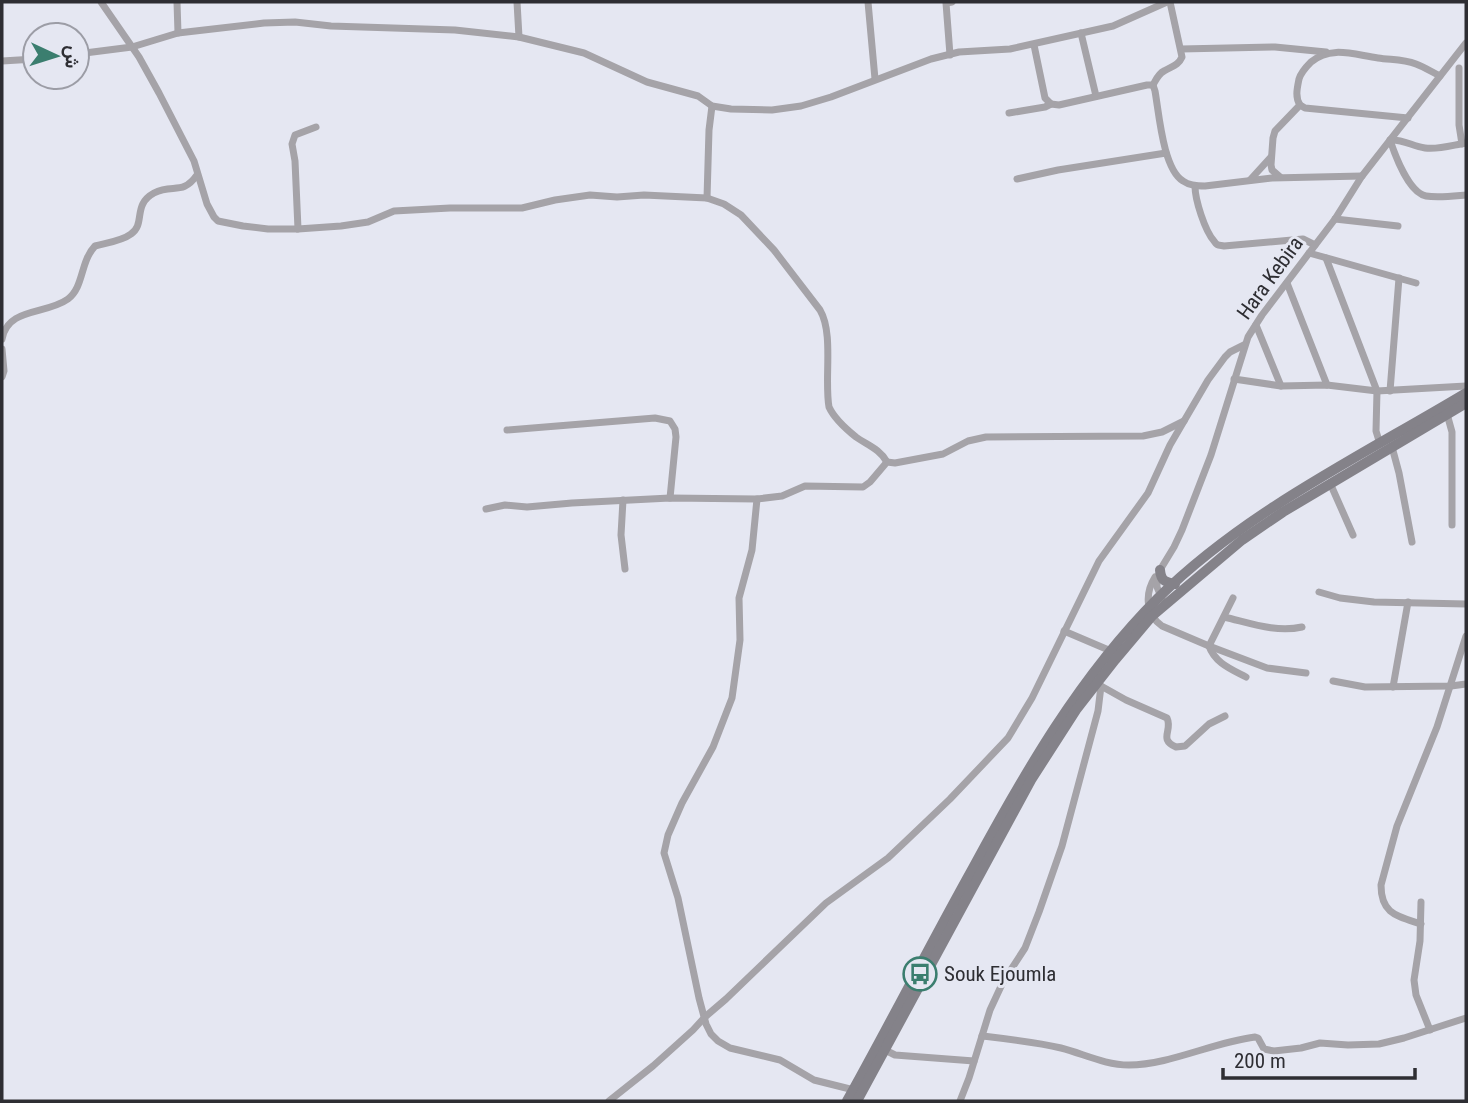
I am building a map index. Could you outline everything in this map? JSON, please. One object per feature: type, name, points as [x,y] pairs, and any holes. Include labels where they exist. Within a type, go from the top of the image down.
[{"type":"main road","points":[[1163,600],[1175,584],[1292,496],[1466,393]]},
{"type":"main road","points":[[1095,682],[1111,651],[1163,600],[1239,536],[1466,403]]},
{"type":"main road","points":[[1160,570],[1163,581],[1175,584]]},
{"type":"main road","points":[[857,1101],[881,1049],[1048,737],[1151,612]]},
{"type":"main road","points":[[848,1101],[881,1049]]},
{"type":"street","points":[[101,2],[159,93],[194,161],[207,204],[218,220],[268,229],[298,229],[368,222],[388,212],[403,210],[522,208],[590,195],[707,198],[724,204],[741,215],[774,250],[814,300],[823,315],[827,330],[829,407],[853,434],[877,450],[887,462],[895,463],[943,454],[968,441],[986,436],[1143,436],[1162,432],[1185,421]]},
{"type":"street","points":[[177,2],[178,33]]},
{"type":"street","points":[[517,2],[519,37]]},
{"type":"street","points":[[868,2],[875,79]]},
{"type":"street","points":[[948,2],[950,55]]},
{"type":"street","points":[[91,52],[132,47],[178,33],[281,22],[455,30],[519,37],[584,52],[647,82],[698,96],[712,106],[772,110],[801,106],[831,97],[931,58],[1034,45],[1113,26],[1169,2],[1181,50],[1181,62],[1162,72],[1153,85],[1009,113]]},
{"type":"street","points":[[1080,33],[1096,96]]},
{"type":"street","name":"Hara Kebira","points":[[1163,600],[1157,580],[1160,570],[1187,518],[1219,434],[1244,345],[1262,315],[1335,219],[1362,176],[1466,43]]},
{"type":"street","points":[[1034,45],[1045,98],[1051,104]]},
{"type":"street","points":[[1181,50],[1275,47],[1401,59],[1440,76]]},
{"type":"street","points":[[1331,52],[1312,61],[1301,74],[1296,92],[1300,105],[1305,108],[1408,118]]},
{"type":"street","points":[[2,61],[21,59]]},
{"type":"street","points":[[1451,64],[1463,68],[1463,113],[1459,125],[1464,143],[1435,149],[1418,147],[1400,139],[1390,140],[1410,184],[1420,194],[1466,195]]},
{"type":"street","points":[[1153,85],[1167,158],[1184,182],[1205,186],[1280,178],[1362,176]]},
{"type":"street","points":[[1280,178],[1272,170],[1270,158],[1275,131],[1300,105]]},
{"type":"street","points":[[707,198],[712,106]]},
{"type":"street","points":[[298,229],[292,144],[295,135],[316,127]]},
{"type":"street","points":[[1017,179],[1166,153]]},
{"type":"street","points":[[1250,181],[1270,158]]},
{"type":"street","points":[[2,339],[4,330],[12,320],[59,304],[73,294],[91,250],[95,246],[124,238],[134,232],[138,227],[142,204],[150,196],[161,190],[186,187],[197,175]]},
{"type":"street","points":[[1195,186],[1201,214],[1218,245],[1303,239],[1315,245]]},
{"type":"street","points":[[1335,219],[1398,226]]},
{"type":"street","points":[[1309,253],[1416,283]]},
{"type":"street","points":[[1325,258],[1377,391],[1376,431],[1380,444]]},
{"type":"street","points":[[1390,391],[1399,278]]},
{"type":"street","points":[[1287,283],[1327,385]]},
{"type":"street","points":[[1256,325],[1281,386]]},
{"type":"street","points":[[609,1101],[695,1028],[826,902],[898,849],[1008,738],[1022,717],[1099,561],[1148,493],[1170,445],[1219,363],[1230,352],[1244,345]]},
{"type":"street","points":[[2,349],[2,377]]},
{"type":"street","points":[[1234,379],[1281,386],[1327,385],[1377,391],[1466,386]]},
{"type":"street","points":[[1447,414],[1452,432],[1452,525]]},
{"type":"street","points":[[507,430],[655,418],[670,421],[676,437],[670,498]]},
{"type":"street","points":[[1392,447],[1412,542]]},
{"type":"street","points":[[486,509],[505,505],[527,508],[670,498],[757,499],[782,496],[806,486],[863,487],[887,462]]},
{"type":"street","points":[[1330,483],[1353,535]]},
{"type":"street","points":[[757,499],[752,550],[739,598],[740,633],[732,698],[713,747],[667,835],[664,853],[678,898],[708,1029],[718,1041],[730,1048],[780,1060],[814,1080],[853,1090]]},
{"type":"street","points":[[624,500],[621,535],[625,569]]},
{"type":"street","points":[[1160,570],[1149,590],[1151,612],[1161,626],[1267,668],[1306,673]]},
{"type":"street","points":[[1319,592],[1356,600],[1466,604]]},
{"type":"street","points":[[1233,598],[1209,646],[1218,661],[1246,677]]},
{"type":"street","points":[[1393,687],[1408,602]]},
{"type":"street","points":[[1224,617],[1278,629],[1302,627]]},
{"type":"street","points":[[1064,631],[1111,651]]},
{"type":"street","points":[[1421,924],[1387,909],[1381,895],[1381,885],[1397,826],[1437,727],[1466,636]]},
{"type":"street","points":[[1333,681],[1365,687],[1466,684]]},
{"type":"street","points":[[1095,682],[1126,700],[1167,718],[1167,739],[1176,747],[1185,746],[1209,724],[1225,716]]},
{"type":"street","points":[[960,1101],[996,997],[1025,948],[1062,846],[1095,723],[1095,682]]},
{"type":"street","points":[[1421,902],[1414,980],[1416,995],[1430,1030]]},
{"type":"street","points":[[982,1036],[1060,1048],[1100,1060],[1130,1065],[1255,1037],[1265,1049],[1274,1051],[1320,1043],[1379,1044],[1466,1018]]},
{"type":"street","points":[[695,1028],[708,1029]]},
{"type":"street","points":[[881,1049],[895,1055],[974,1061]]},
{"type":"place","name":"Souk Ejoumla","points":[[920,974]]}]
